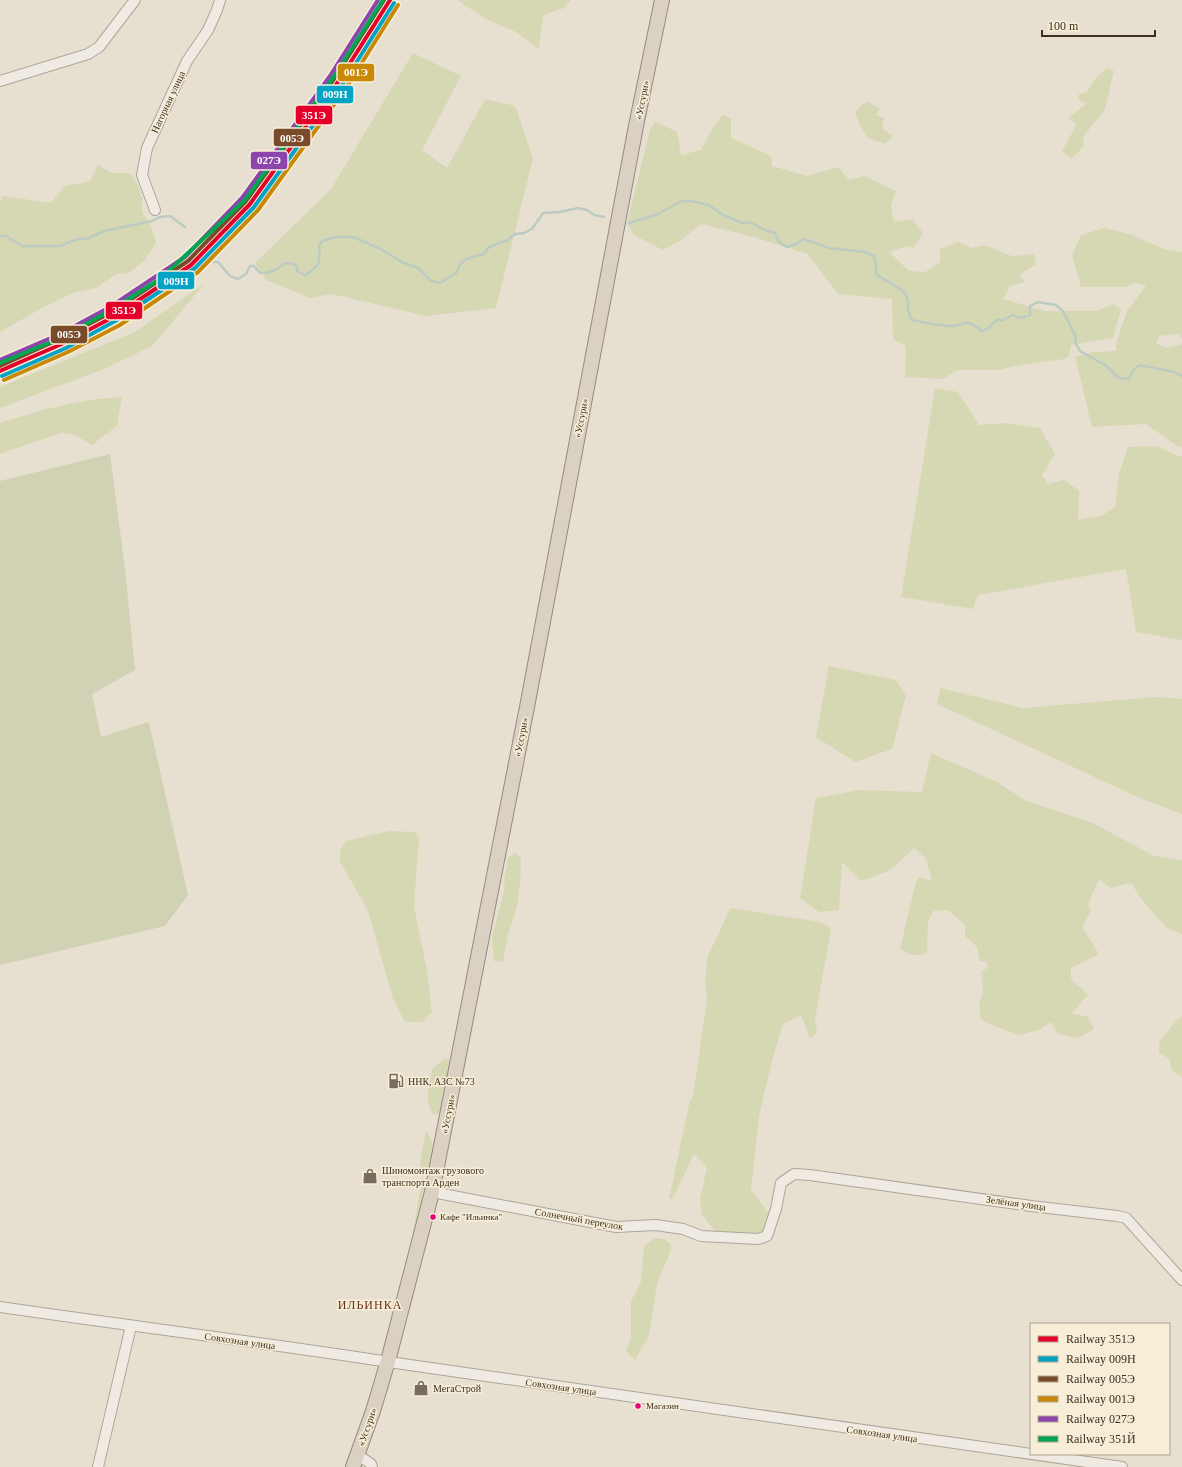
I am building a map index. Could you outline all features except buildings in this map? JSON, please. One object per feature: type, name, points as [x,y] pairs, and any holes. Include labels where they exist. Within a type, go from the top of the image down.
[{"type":"highway","name":"«Уссури»","points":[[355,1461],[373,1411],[388,1361],[432,1192],[527,707],[636,126],[662,0]]},
{"type":"street","points":[[0,81],[94,51],[99,47],[135,0]]},
{"type":"street","name":"Нагорная улица","points":[[155,210],[142,175],[147,148],[187,62],[208,30],[220,0]]},
{"type":"street","name":"Солнечный переулок","points":[[432,1192],[616,1227],[656,1225],[683,1229],[701,1236],[758,1239],[767,1236],[776,1209],[781,1183],[794,1174],[824,1177]]},
{"type":"street","name":"Зелёная улица","points":[[824,1177],[1126,1218],[1182,1280]]},
{"type":"street","name":"Совхозная улица","points":[[0,1307],[388,1361],[1030,1454]]},
{"type":"street","points":[[98,1467],[131,1326]]},
{"type":"street","name":"Совхозная улица","points":[[1036,1455],[1122,1467]]},
{"type":"street","points":[[355,1461],[371,1464],[372,1467]]},
{"type":"green space","points":[[457,0],[571,0],[564,8],[543,15],[539,49],[516,32],[486,19]]},
{"type":"green space","points":[[413,53],[461,76],[422,150],[447,168],[485,99],[515,106],[533,158],[496,308],[426,316],[332,294],[310,298],[266,280],[255,263],[331,189]]},
{"type":"green space","points":[[1106,68],[1114,71],[1105,109],[1083,137],[1084,146],[1071,159],[1062,151],[1077,124],[1068,118],[1086,104],[1078,99],[1079,94],[1087,92],[1095,79]]},
{"type":"green space","points":[[868,102],[880,109],[876,115],[884,118],[882,128],[893,136],[885,144],[868,138],[860,126],[855,113],[862,104]]},
{"type":"green space","points":[[723,115],[731,118],[731,138],[771,156],[772,166],[807,176],[838,167],[849,180],[864,176],[896,191],[891,205],[894,222],[912,219],[923,233],[913,248],[907,246],[889,252],[909,271],[925,272],[940,262],[940,249],[958,242],[972,248],[984,245],[1012,256],[1034,254],[1036,264],[1019,275],[1026,282],[1010,286],[1003,299],[1045,311],[1096,311],[1113,304],[1121,309],[1113,338],[1071,345],[1068,357],[1065,359],[1025,364],[997,370],[958,370],[943,379],[905,377],[906,346],[893,339],[892,299],[838,294],[808,254],[750,236],[701,224],[681,240],[663,250],[634,235],[627,223],[650,130],[655,121],[677,132],[681,155],[701,150],[709,134]]},
{"type":"green space","points":[[98,165],[112,173],[130,173],[137,183],[142,198],[142,212],[152,228],[156,243],[145,260],[129,273],[116,274],[96,288],[75,292],[40,309],[0,332],[0,203],[3,196],[51,203],[65,186],[90,181]]},
{"type":"green space","points":[[1104,228],[1132,235],[1164,249],[1182,252],[1182,339],[1178,334],[1159,336],[1156,343],[1165,348],[1182,344],[1182,447],[1177,446],[1146,424],[1092,427],[1075,356],[1094,352],[1116,351],[1117,340],[1127,311],[1146,286],[1136,283],[1125,287],[1081,287],[1072,256],[1081,235]]},
{"type":"green space","points":[[205,283],[152,346],[104,369],[0,408],[0,387],[135,332]]},
{"type":"green space","points":[[935,388],[958,392],[979,425],[1006,423],[1040,428],[1055,454],[1042,475],[1048,484],[1064,480],[1079,491],[1078,520],[1101,516],[1115,507],[1119,474],[1128,447],[1157,446],[1178,456],[1182,456],[1182,640],[1136,632],[1126,569],[978,595],[973,609],[901,597]]},
{"type":"green space","points":[[122,397],[117,426],[92,445],[75,435],[61,433],[0,454],[0,423],[60,406],[91,400]]},
{"type":"green space","points":[[110,454],[125,569],[135,670],[92,694],[101,737],[149,722],[188,895],[165,926],[0,965],[0,481]]},
{"type":"green space","points":[[829,666],[896,680],[906,696],[892,749],[855,762],[816,737]]},
{"type":"green space","points":[[940,688],[1023,708],[1157,697],[1182,699],[1182,814],[1142,799],[937,704]]},
{"type":"green space","points":[[931,753],[997,782],[1026,801],[1093,823],[1154,856],[1182,860],[1182,934],[1167,928],[1142,900],[1131,883],[1111,888],[1099,879],[1088,904],[1091,911],[1082,927],[1099,954],[1071,968],[1071,979],[1088,995],[1072,1013],[1088,1017],[1094,1029],[1078,1038],[1058,1034],[1051,1022],[1039,1030],[1019,1035],[981,1020],[979,1005],[983,991],[981,972],[987,968],[987,961],[980,961],[977,947],[965,936],[965,925],[948,910],[933,911],[928,922],[927,952],[922,955],[912,955],[900,949],[918,877],[932,881],[926,859],[914,848],[891,870],[861,881],[842,862],[839,910],[819,912],[800,898],[816,798],[858,790],[922,792]]},
{"type":"green space","points":[[389,831],[414,832],[419,837],[414,907],[427,970],[432,1012],[422,1022],[405,1022],[393,999],[369,914],[339,860],[341,849],[346,841]]},
{"type":"green space","points":[[515,853],[521,858],[520,885],[517,907],[508,935],[503,962],[494,961],[492,937],[505,888],[504,881],[508,858]]},
{"type":"green space","points":[[730,908],[821,922],[831,929],[815,1019],[817,1033],[810,1039],[801,1015],[783,1024],[773,1057],[759,1116],[751,1190],[770,1215],[764,1231],[750,1236],[718,1234],[702,1215],[700,1199],[707,1167],[694,1154],[673,1198],[669,1199],[690,1100],[693,1096],[707,998],[705,982],[708,955]]},
{"type":"green space","points":[[1182,1016],[1182,1077],[1171,1070],[1170,1059],[1159,1053],[1159,1042]]},
{"type":"green space","points":[[445,1058],[450,1060],[454,1071],[440,1113],[434,1115],[428,1099],[432,1069]]},
{"type":"green space","points":[[426,1131],[433,1145],[433,1154],[431,1169],[423,1170],[420,1164]]},
{"type":"green space","points":[[422,1177],[429,1186],[416,1234],[413,1234]]},
{"type":"green space","points":[[654,1238],[664,1239],[671,1244],[671,1250],[657,1284],[649,1335],[635,1360],[626,1351],[631,1337],[631,1301],[641,1282],[644,1247]]},
{"type":"waterway","points":[[629,223],[658,214],[682,201],[691,201],[709,205],[723,215],[742,223],[752,223],[767,231],[775,233],[779,242],[787,247],[804,239],[829,248],[865,252],[874,256],[876,274],[900,289],[906,295],[908,301],[908,311],[912,320],[947,326],[967,323],[982,331],[990,327],[996,320],[1004,320],[1012,315],[1021,318],[1030,315],[1030,306],[1038,302],[1056,305],[1063,311],[1075,335],[1076,344],[1080,351],[1105,365],[1119,378],[1129,379],[1133,371],[1139,365],[1174,372],[1182,376]]},
{"type":"waterway","points":[[213,262],[218,262],[230,276],[238,279],[246,274],[250,266],[254,266],[260,273],[267,273],[274,271],[285,263],[294,264],[297,267],[297,271],[305,275],[317,266],[319,260],[319,245],[322,241],[335,237],[353,237],[379,248],[402,262],[418,268],[431,281],[440,283],[456,273],[460,265],[466,259],[484,254],[489,247],[508,240],[515,234],[524,233],[532,229],[543,213],[560,212],[578,208],[587,210],[594,215],[604,217]]},
{"type":"waterway","points":[[0,236],[6,236],[22,246],[61,246],[77,239],[87,239],[104,231],[152,221],[160,217],[170,216],[185,227]]},
{"type":"rail line","name":"027Э","points":[[0,360],[60,334],[110,307],[185,257],[242,198],[330,76],[378,0]]},
{"type":"rail line","name":"351Й","points":[[0,363],[61,338],[111,310],[160,279],[245,200],[333,78],[383,0]]},
{"type":"rail line","name":"005Э","points":[[0,366],[62,338],[112,312],[188,261],[246,201],[334,79],[384,0]]},
{"type":"rail line","name":"351Э","points":[[0,371],[64,343],[115,316],[191,265],[250,204],[338,82],[390,0]]},
{"type":"rail line","name":"009Н","points":[[2,376],[66,348],[117,320],[195,268],[254,207],[342,85],[394,3]]},
{"type":"rail line","name":"001Э","points":[[4,380],[68,352],[120,325],[198,272],[258,210],[346,88],[398,5]]},
{"type":"place","name":"ННК, АЗС №73","points":[[396,1081]]},
{"type":"place","name":"Шиномонтаж грузового транспорта Арден","points":[[370,1176]]},
{"type":"place","name":"Кафе \"Ильинка\"","points":[[433,1217]]},
{"type":"place","name":"МегаСтрой","points":[[421,1388]]},
{"type":"place","name":"Магазин","points":[[638,1406]]},
{"type":"district","name":"ИЛЬИНКА","points":[[370,1305]]}]
